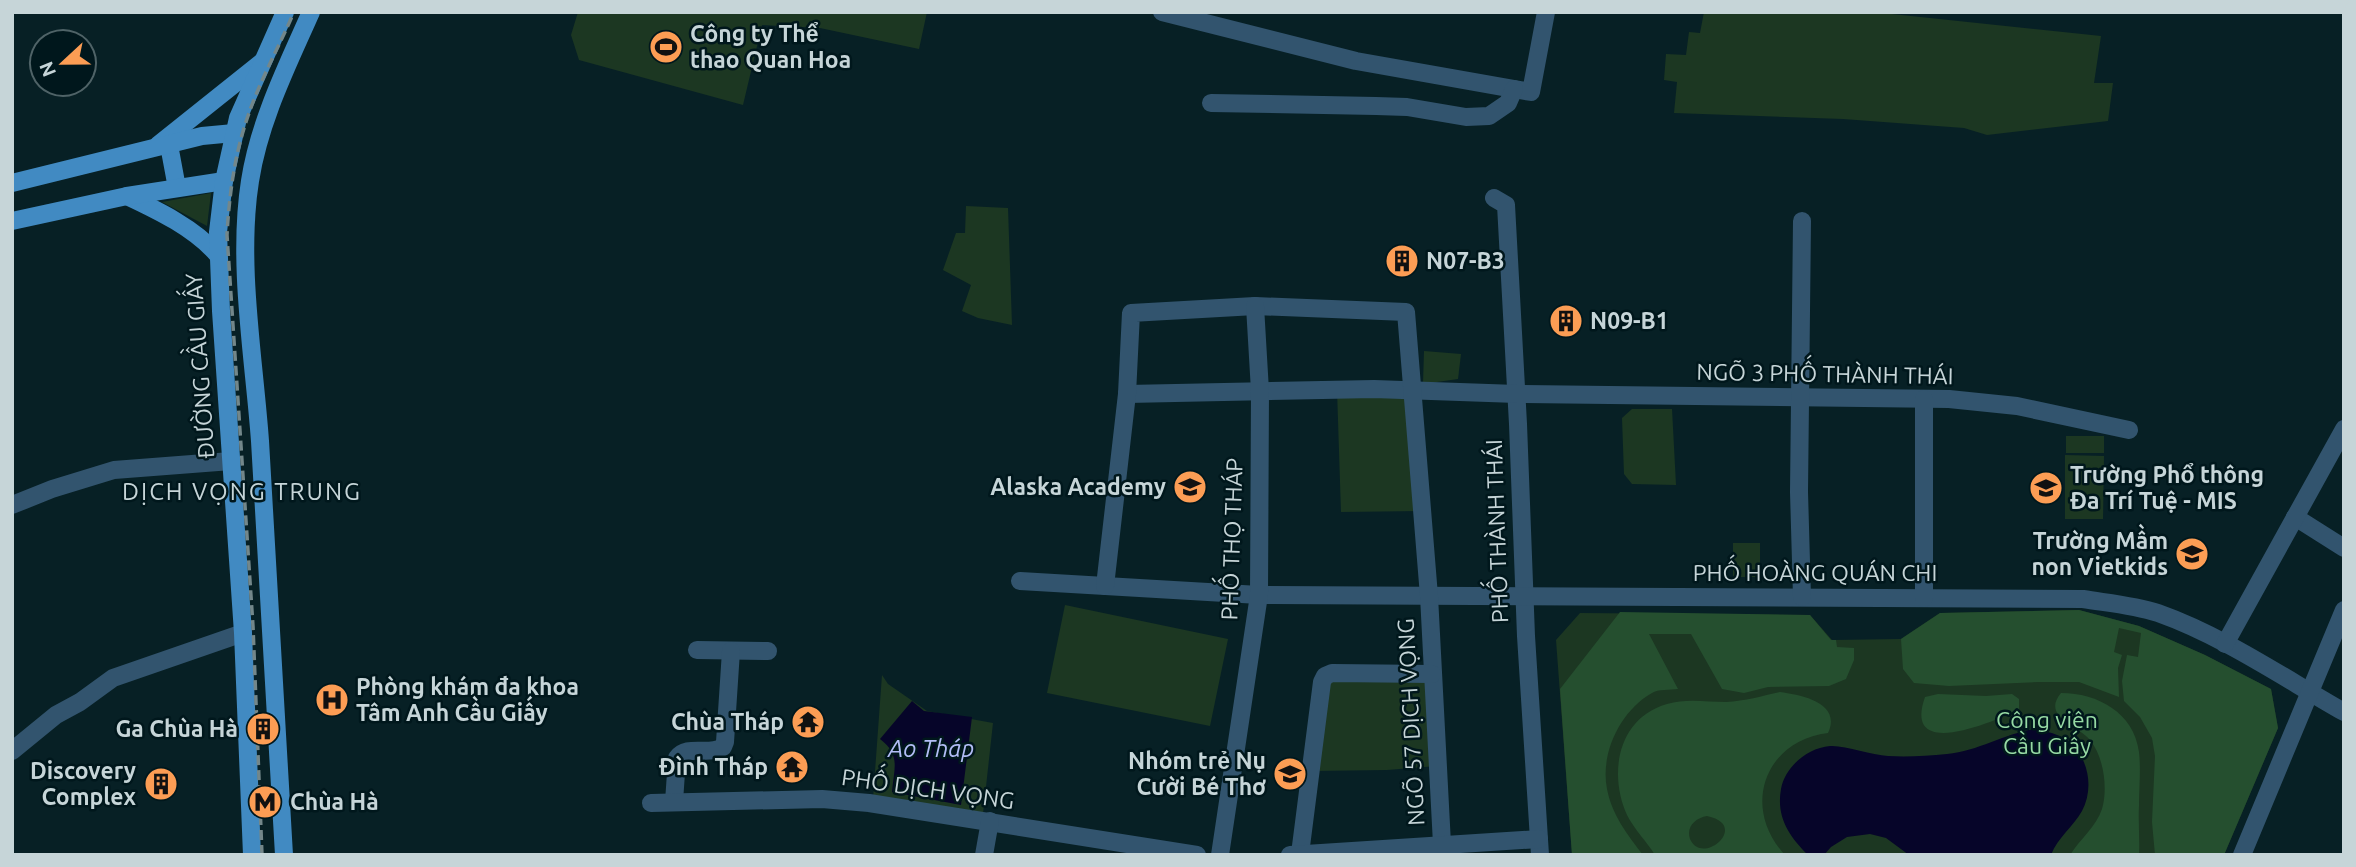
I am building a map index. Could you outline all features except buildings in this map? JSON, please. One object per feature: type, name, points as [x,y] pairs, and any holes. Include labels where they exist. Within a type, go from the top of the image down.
[{"type":"main road","name":"ĐƯỜNG CẦU GIẤY","points":[[252,855],[243,633],[217,254],[224,181],[234,132],[247,95],[285,12]]},
{"type":"main road","points":[[284,855],[272,630],[246,249],[250,181],[262,130],[312,12]]},
{"type":"main road","points":[[161,147],[264,60]]},
{"type":"main road","points":[[12,183],[202,136],[234,132]]},
{"type":"main road","points":[[161,147],[177,188]]},
{"type":"main road","points":[[12,221],[127,196],[224,181]]},
{"type":"main road","points":[[127,196],[158,211],[198,236],[217,254]]},
{"type":"main road","points":[[227,400],[256,398]]},
{"type":"street","points":[[1162,12],[1356,61],[1522,90]]},
{"type":"street","points":[[1211,103],[1407,107],[1466,117],[1489,116],[1522,90],[1546,12]]},
{"type":"street","name":"PHỐ THÀNH THÁI","points":[[1500,202],[1517,394],[1525,596],[1540,847]]},
{"type":"street","points":[[1802,221],[1799,492],[1802,597]]},
{"type":"street","points":[[1105,586],[1127,394],[1131,313],[1255,306]]},
{"type":"street","name":"PHỐ THỌ THÁP","points":[[1220,855],[1259,595],[1260,391],[1255,306]]},
{"type":"street","name":"NGÕ 57 DỊCH VỌNG","points":[[1255,306],[1406,312],[1429,596],[1442,844]]},
{"type":"street","name":"NGÕ 3 PHỐ THÀNH THÁI","points":[[1127,394],[1374,389],[1517,394],[1949,399],[2017,406],[2129,430]]},
{"type":"street","points":[[1924,399],[1924,598]]},
{"type":"street","points":[[2225,644],[2344,429]]},
{"type":"street","points":[[12,505],[51,489],[114,470],[231,461]]},
{"type":"street","points":[[2295,517],[2344,548]]},
{"type":"street","name":"PHỐ HOÀNG QUÁN CHI","points":[[1020,581],[1259,595],[2069,599],[2155,612],[2225,644],[2344,712]]},
{"type":"street","points":[[2242,855],[2344,610]]},
{"type":"street","points":[[12,751],[57,715],[113,678],[243,633]]},
{"type":"street","points":[[697,650],[768,651]]},
{"type":"street","points":[[674,802],[677,758],[680,753],[716,751],[723,747],[731,652]]},
{"type":"street","points":[[1300,854],[1322,681],[1325,676],[1345,673],[1432,674]]},
{"type":"street","name":"PHỐ DỊCH VỌNG","points":[[651,803],[822,799],[869,803],[1197,855]]},
{"type":"street","points":[[984,855],[990,821]]},
{"type":"street","points":[[1290,855],[1442,844],[1540,847]]},
{"type":"green space","name":"Công ty Thể thao Quan Hoa","points":[[578,12],[927,12],[919,49],[820,28],[762,25],[743,105],[579,60],[571,35]]},
{"type":"green space","points":[[1704,12],[1873,12],[2101,36],[2094,83],[2113,83],[2108,121],[1987,135],[1964,128],[1843,119],[1674,113],[1677,82],[1664,80],[1666,54],[1686,55],[1689,32],[1700,33]]},
{"type":"green space","points":[[211,193],[207,226],[162,202]]},
{"type":"green space","points":[[966,206],[1008,208],[1012,325],[978,318],[962,311],[971,285],[943,270],[956,233],[965,233]]},
{"type":"green space","points":[[1424,351],[1461,354],[1458,379],[1423,384]]},
{"type":"green space","points":[[1337,389],[1413,392],[1422,511],[1341,512]]},
{"type":"green space","points":[[1632,409],[1672,409],[1676,485],[1632,484],[1624,474],[1622,418]]},
{"type":"green space","points":[[2066,436],[2104,436],[2104,453],[2066,453]]},
{"type":"green space","points":[[2065,455],[2104,456],[2103,519],[2065,519]]},
{"type":"green space","points":[[1733,543],[1760,543],[1760,577],[1733,577]]},
{"type":"green space","points":[[1065,605],[1228,639],[1210,726],[1047,693]]},
{"type":"green space","name":"Công viên Cầu Giấy","points":[[2079,610],[2139,626],[2205,655],[2271,689],[2278,728],[2224,855],[1572,855],[1556,640],[1580,613],[1810,615],[1832,640],[1901,639],[1940,613]]},
{"type":"green space","points":[[2079,610],[2139,626],[2205,655],[2271,689],[2278,728],[2224,855],[2155,855],[2152,822],[2155,756],[2152,738],[2140,717],[2124,701],[2122,681],[2127,655],[2138,657],[2141,633],[2119,628],[2114,652],[2122,655],[2118,668],[2119,697],[2079,682],[1949,686],[1914,683],[1903,669],[1901,639],[1940,613]]},
{"type":"green space","points":[[1620,612],[1810,615],[1831,640],[1836,640],[1837,647],[1854,648],[1854,660],[1846,679],[1829,686],[1768,687],[1744,693],[1722,689],[1691,634],[1649,634],[1678,689],[1655,692],[1630,711],[1610,748],[1606,776],[1609,798],[1616,816],[1643,855],[1572,855],[1560,689]]},
{"type":"green space","points":[[1432,674],[1437,766],[1311,771],[1322,682]]},
{"type":"green space","points":[[882,675],[888,684],[927,711],[993,723],[983,814],[873,799]]},
{"type":"green space","points":[[1780,692],[1818,702],[1830,714],[1831,723],[1828,733],[1806,739],[1788,749],[1775,763],[1766,779],[1762,798],[1764,817],[1772,837],[1785,855],[1655,855],[1627,815],[1618,782],[1622,749],[1637,721],[1650,711],[1674,702],[1726,702]],"holes":[[[1707,816],[1725,827],[1724,835],[1712,846],[1696,846],[1690,839],[1689,831],[1699,819]]]},
{"type":"green space","points":[[2061,693],[2101,701],[2122,716],[2136,738],[2140,765],[2139,855],[2070,855],[2102,809],[2105,783],[2102,764],[2095,747],[2064,720],[2055,708]]},
{"type":"green space","points":[[1938,694],[2012,694],[2019,699],[2019,710],[1972,728],[1938,733],[1926,728],[1921,717],[1925,697]]},
{"type":"water","name":"Ao Tháp","points":[[912,701],[924,711],[972,717],[961,805],[892,792],[894,756],[880,739]]},
{"type":"water","points":[[2034,729],[2057,735],[2069,742],[2081,756],[2088,774],[2088,793],[2082,811],[2051,855],[1909,855],[1886,838],[1870,834],[1847,837],[1824,855],[1808,855],[1795,841],[1782,817],[1780,799],[1783,781],[1792,766],[1813,750],[1836,746],[1888,756],[1940,755],[1969,750]]},
{"type":"railway","points":[[262,855],[253,626],[227,235],[233,178],[242,136],[256,94],[294,12]]},
{"type":"place","name":"Công ty Thể thao Quan Hoa","points":[[666,47]]},
{"type":"place","name":"N07-B3","points":[[1402,261]]},
{"type":"place","name":"N09-B1","points":[[1566,321]]},
{"type":"place","name":"Alaska Academy","points":[[1190,487]]},
{"type":"place","name":"Trường Phổ thông Đa Trí Tuệ - MIS","points":[[2046,488]]},
{"type":"place","name":"Trường Mầm non Vietkids","points":[[2192,554]]},
{"type":"place","name":"Phòng khám đa khoa Tâm Anh Cầu Giấy","points":[[332,700]]},
{"type":"place","name":"Chùa Tháp","points":[[808,722]]},
{"type":"place","name":"Ga Chùa Hà","points":[[263,729]]},
{"type":"place","name":"Đình Tháp","points":[[792,767]]},
{"type":"place","name":"Nhóm trẻ Nụ Cười Bé Thơ","points":[[1290,774]]},
{"type":"place","name":"Discovery Complex","points":[[161,784]]},
{"type":"place","name":"Chùa Hà","points":[[265,802]]},
{"type":"district","name":"DỊCH VỌNG TRUNG","points":[[242,492]]}]
